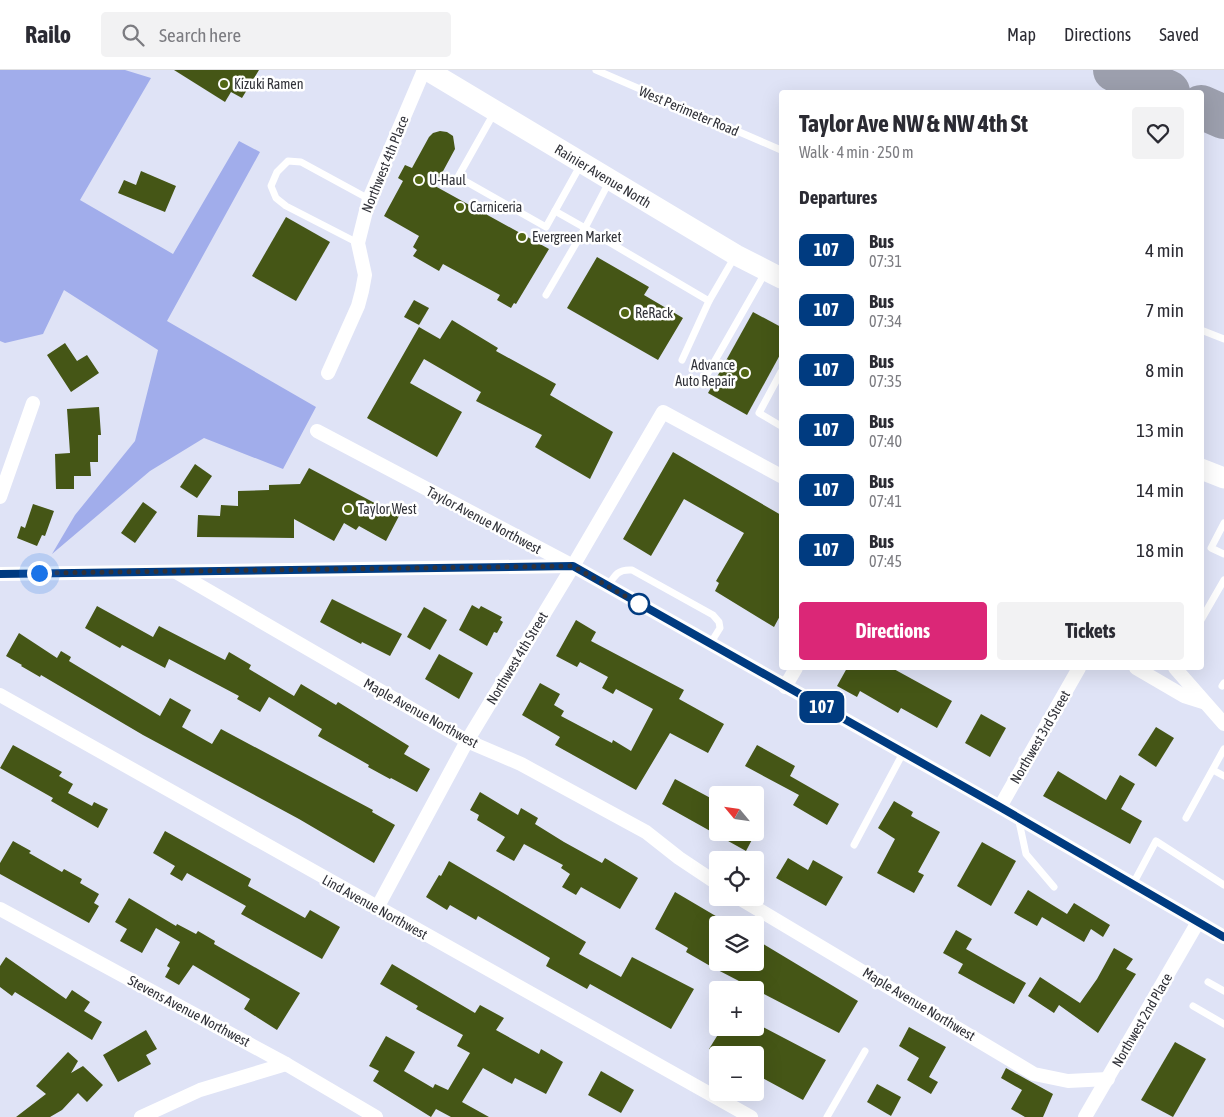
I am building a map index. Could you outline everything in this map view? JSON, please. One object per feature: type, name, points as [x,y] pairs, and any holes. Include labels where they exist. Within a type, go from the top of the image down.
[{"type":"main road","name":"Rainier Avenue North","points":[[426,70],[736,255],[774,274]]},
{"type":"main road","points":[[1204,470],[1224,478]]},
{"type":"street","name":"Northwest 4th Place","points":[[328,373],[358,306],[362,290],[365,275],[358,243],[369,199],[426,70]]},
{"type":"street","points":[[0,497],[33,403]]},
{"type":"street","name":"Northwest 4th Street","points":[[378,908],[467,741],[663,412],[779,475]]},
{"type":"street","name":"Taylor Avenue Northwest","points":[[317,431],[573,566],[1018,817],[1224,937]]},
{"type":"street","points":[[0,574],[573,566]]},
{"type":"street","name":"Maple Avenue Northwest","points":[[176,572],[467,741],[521,764],[646,832],[679,858],[709,878]]},
{"type":"street","points":[[785,687],[795,670]]},
{"type":"street","name":"Northwest 3rd Street","points":[[1000,807],[1078,670]]},
{"type":"street","points":[[1139,670],[1184,696],[1203,702]]},
{"type":"street","points":[[1177,670],[1224,724]]},
{"type":"street","name":"Lind Avenue Northwest","points":[[0,695],[751,1117]]},
{"type":"street","name":"Maple Avenue Northwest","points":[[752,906],[1034,1074],[1068,1081],[1108,1078]]},
{"type":"street","name":"Stevens Avenue Northwest","points":[[0,909],[286,1064],[376,1117]]},
{"type":"street","name":"Northwest 2nd Place","points":[[1085,1117],[1198,922]]},
{"type":"street","points":[[141,1117],[200,1090],[286,1064]]},
{"type":"lane","name":"West Perimeter Road","points":[[596,70],[779,149]]},
{"type":"lane","points":[[495,111],[458,177],[546,227],[582,163]]},
{"type":"lane","points":[[358,243],[286,206],[276,198],[272,186],[277,172],[288,162],[301,162],[369,199]]},
{"type":"lane","points":[[546,295],[610,180]]},
{"type":"lane","points":[[555,211],[709,301]]},
{"type":"lane","points":[[682,360],[709,301],[736,255]]},
{"type":"lane","points":[[705,378],[774,274]]},
{"type":"lane","points":[[1204,331],[1224,340]]},
{"type":"lane","points":[[779,376],[759,414],[779,425]]},
{"type":"lane","points":[[1224,523],[1211,548],[1224,554]]},
{"type":"lane","points":[[608,586],[616,574],[623,569],[632,570],[713,615],[719,622],[720,628],[710,644]]},
{"type":"lane","points":[[1204,615],[1224,580]]},
{"type":"lane","points":[[1186,818],[1224,749]]},
{"type":"lane","points":[[854,845],[903,752]]},
{"type":"lane","points":[[1213,770],[1224,776]]},
{"type":"lane","points":[[1018,817],[1026,854],[1054,887]]},
{"type":"lane","points":[[1133,884],[1156,842],[1224,884]]},
{"type":"lane","points":[[1208,982],[1224,991]]},
{"type":"lane","points":[[1193,1006],[1224,1024]]},
{"type":"lane","points":[[827,1117],[865,1051]]},
{"type":"shaded area","points":[[0,70],[125,70],[151,78],[80,200],[173,254],[239,141],[260,152],[167,321],[316,407],[283,469],[204,438],[150,471],[52,554],[75,515],[135,441],[158,350],[64,290],[43,334],[5,343],[0,341]]},
{"type":"building","name":"Kizuki Ramen","points":[[174,70],[259,70],[242,98],[231,92],[225,102]]},
{"type":"building","points":[[447,132],[453,136],[455,149],[435,186],[549,249],[516,304],[514,303],[511,308],[497,300],[500,295],[443,264],[439,271],[413,256],[417,250],[413,247],[419,236],[384,216],[403,181],[398,178],[405,165],[412,168],[429,137],[433,133]]},
{"type":"building","points":[[141,171],[176,186],[165,212],[118,193],[124,180],[136,185]]},
{"type":"building","points":[[286,217],[330,242],[296,301],[252,276]]},
{"type":"building","name":"ReRack","points":[[597,257],[649,287],[644,295],[683,318],[658,360],[567,308]]},
{"type":"building","points":[[414,300],[429,308],[419,325],[404,317]]},
{"type":"building","name":"Advance Auto Repair","points":[[753,312],[779,326],[779,357],[747,415],[708,393]]},
{"type":"building","points":[[452,320],[498,348],[496,351],[556,384],[550,395],[613,432],[590,479],[535,447],[542,435],[476,401],[481,392],[424,359],[410,383],[462,412],[437,457],[367,418],[419,327],[440,339]]},
{"type":"building","points":[[65,343],[77,361],[87,355],[99,373],[71,392],[47,355]]},
{"type":"building","points":[[99,407],[101,435],[98,435],[98,462],[90,462],[91,476],[74,476],[74,489],[56,489],[55,454],[70,453],[67,409]]},
{"type":"building","points":[[673,452],[779,514],[779,618],[774,627],[715,591],[719,583],[716,581],[744,533],[684,499],[651,556],[623,539]]},
{"type":"building","points":[[195,464],[212,476],[197,498],[180,487]]},
{"type":"building","points":[[309,468],[399,516],[386,541],[359,526],[356,530],[344,523],[334,541],[294,519],[294,538],[197,537],[198,515],[220,516],[221,505],[238,506],[238,491],[269,490],[269,485],[300,484]]},
{"type":"building","points":[[143,502],[157,512],[135,543],[121,533]]},
{"type":"building","points":[[33,504],[54,511],[45,536],[42,535],[37,546],[17,538],[21,526],[25,528]]},
{"type":"building","points":[[332,599],[402,634],[390,656],[362,642],[361,644],[320,622]]},
{"type":"building","points":[[472,605],[479,609],[481,606],[502,617],[500,620],[503,622],[497,633],[494,632],[487,646],[459,630]]},
{"type":"building","points":[[97,606],[153,637],[159,626],[225,660],[229,652],[251,665],[249,669],[294,696],[301,684],[336,705],[338,702],[409,746],[404,754],[430,769],[417,792],[368,767],[369,765],[318,736],[322,729],[269,697],[260,712],[237,699],[239,696],[169,659],[165,668],[122,645],[120,648],[85,628]]},
{"type":"building","points":[[424,607],[447,620],[430,650],[407,637]]},
{"type":"building","points":[[576,620],[596,632],[591,641],[684,690],[679,699],[724,724],[708,753],[670,733],[636,790],[555,745],[560,737],[522,715],[540,683],[560,694],[554,705],[564,711],[561,716],[612,743],[613,740],[631,751],[653,709],[616,689],[613,694],[602,688],[608,677],[580,662],[577,667],[556,656]]},
{"type":"building","points":[[19,633],[57,658],[61,651],[71,657],[69,661],[160,716],[170,698],[191,710],[182,727],[212,744],[221,729],[373,810],[372,812],[395,825],[374,863],[299,819],[143,735],[41,675],[40,677],[21,666],[6,656]]},
{"type":"building","points":[[439,654],[473,673],[459,699],[425,679]]},
{"type":"building","points":[[846,670],[896,670],[952,701],[937,728],[901,708],[898,713],[860,691],[857,697],[837,686]]},
{"type":"building","points":[[981,714],[1006,728],[990,757],[965,743]]},
{"type":"building","points":[[1156,727],[1174,738],[1156,767],[1138,755]]},
{"type":"building","points":[[13,745],[62,772],[59,776],[73,784],[68,793],[92,806],[94,802],[108,809],[98,828],[51,801],[53,798],[0,768]]},
{"type":"building","points":[[757,745],[795,766],[790,776],[839,804],[827,825],[793,805],[799,795],[745,766]]},
{"type":"building","points":[[1058,771],[1106,800],[1120,775],[1135,784],[1121,809],[1142,821],[1130,844],[1043,796]]},
{"type":"building","points":[[675,779],[709,797],[709,830],[662,804]]},
{"type":"building","points":[[480,792],[518,815],[521,808],[538,818],[535,824],[564,842],[602,863],[605,858],[638,878],[620,909],[581,887],[576,895],[562,887],[570,874],[561,868],[563,865],[524,844],[514,861],[496,851],[505,837],[477,820],[479,815],[470,810]]},
{"type":"building","points":[[894,801],[913,812],[911,816],[940,832],[918,872],[924,875],[914,893],[877,873],[895,839],[878,828]]},
{"type":"building","points":[[165,831],[251,879],[248,886],[305,918],[310,910],[340,927],[322,959],[241,914],[246,906],[187,873],[182,881],[170,874],[175,866],[153,853]]},
{"type":"building","points":[[13,841],[31,851],[29,853],[62,872],[64,869],[82,879],[80,883],[99,894],[94,903],[99,906],[89,923],[0,874],[0,863]]},
{"type":"building","points":[[728,841],[751,841],[746,851]]},
{"type":"building","points":[[982,842],[1016,861],[991,906],[957,886]]},
{"type":"building","points":[[788,858],[808,870],[813,860],[843,877],[826,906],[776,878]]},
{"type":"building","points":[[449,861],[586,942],[579,954],[621,977],[632,957],[694,989],[671,1029],[590,984],[587,989],[546,966],[550,958],[478,916],[476,920],[450,905],[447,910],[426,897]]},
{"type":"building","points":[[1028,890],[1067,914],[1074,903],[1110,925],[1103,937],[1091,929],[1084,942],[1042,917],[1037,926],[1014,913]]},
{"type":"building","points":[[675,892],[716,916],[709,916],[709,965],[686,952],[688,948],[655,929]]},
{"type":"building","points":[[129,898],[176,926],[177,924],[196,934],[198,931],[215,941],[214,944],[300,993],[277,1030],[244,1009],[250,999],[193,965],[179,985],[165,977],[170,968],[167,966],[180,942],[156,928],[142,953],[120,941],[127,929],[115,922]]},
{"type":"building","points":[[956,930],[972,939],[966,949],[1026,983],[1014,1004],[958,973],[963,964],[943,953]]},
{"type":"building","points":[[764,944],[858,1001],[839,1033],[764,994],[764,981],[739,981],[720,971],[764,971]]},
{"type":"building","points":[[1114,948],[1133,959],[1126,969],[1136,974],[1098,1033],[1059,1005],[1054,1013],[1028,996],[1040,977],[1080,1003],[1097,979]]},
{"type":"building","points":[[6,957],[66,999],[72,990],[90,1002],[84,1011],[102,1022],[92,1040],[15,992],[12,996],[0,987],[0,966]]},
{"type":"building","points":[[392,964],[475,1013],[480,1005],[504,1018],[496,1030],[539,1054],[541,1049],[563,1062],[546,1094],[515,1078],[512,1084],[483,1068],[462,1102],[489,1117],[451,1117],[436,1109],[431,1117],[373,1081],[379,1071],[369,1066],[386,1036],[415,1052],[404,1071],[433,1088],[435,1084],[448,1090],[470,1053],[457,1046],[463,1035],[416,1009],[418,1006],[380,984]]},
{"type":"building","points":[[909,1027],[946,1047],[929,1077],[938,1082],[931,1094],[907,1080],[919,1058],[899,1046]]},
{"type":"building","points":[[764,1028],[826,1060],[803,1100],[764,1079],[764,1046],[711,1046],[717,1036],[764,1036]]},
{"type":"building","points":[[146,1030],[157,1049],[146,1055],[151,1064],[118,1082],[103,1055]]},
{"type":"building","points":[[1175,1042],[1206,1059],[1173,1117],[1141,1100]]},
{"type":"building","points":[[68,1052],[78,1061],[71,1073],[83,1066],[103,1085],[87,1102],[78,1093],[62,1110],[50,1117],[16,1117],[46,1094],[36,1086]]},
{"type":"building","points":[[1006,1068],[1053,1094],[1043,1117],[1025,1117],[1011,1109],[1022,1090],[1001,1078]]},
{"type":"building","points":[[601,1071],[634,1090],[621,1113],[588,1095]]},
{"type":"building","points":[[877,1084],[901,1097],[891,1116],[867,1102]]},
{"type":"taxiway","points":[[1115,70],[1163,90]]},
{"type":"taxiway","points":[[1204,108],[1224,117]]},
{"type":"bus line","name":"107","points":[[0,574],[573,566],[1000,807],[1224,937]]},
{"type":"place","name":"Kizuki Ramen","points":[[224,84]]},
{"type":"place","name":"U-Haul","points":[[419,180]]},
{"type":"place","name":"Carniceria","points":[[460,207]]},
{"type":"place","name":"Evergreen Market","points":[[522,237]]},
{"type":"place","name":"ReRack","points":[[625,313]]},
{"type":"place","name":"Advance Auto Repair","points":[[745,373]]},
{"type":"place","name":"Taylor West","points":[[348,509]]},
{"type":"route","points":[[39,573],[573,566],[642,606],[639,604]]}]
